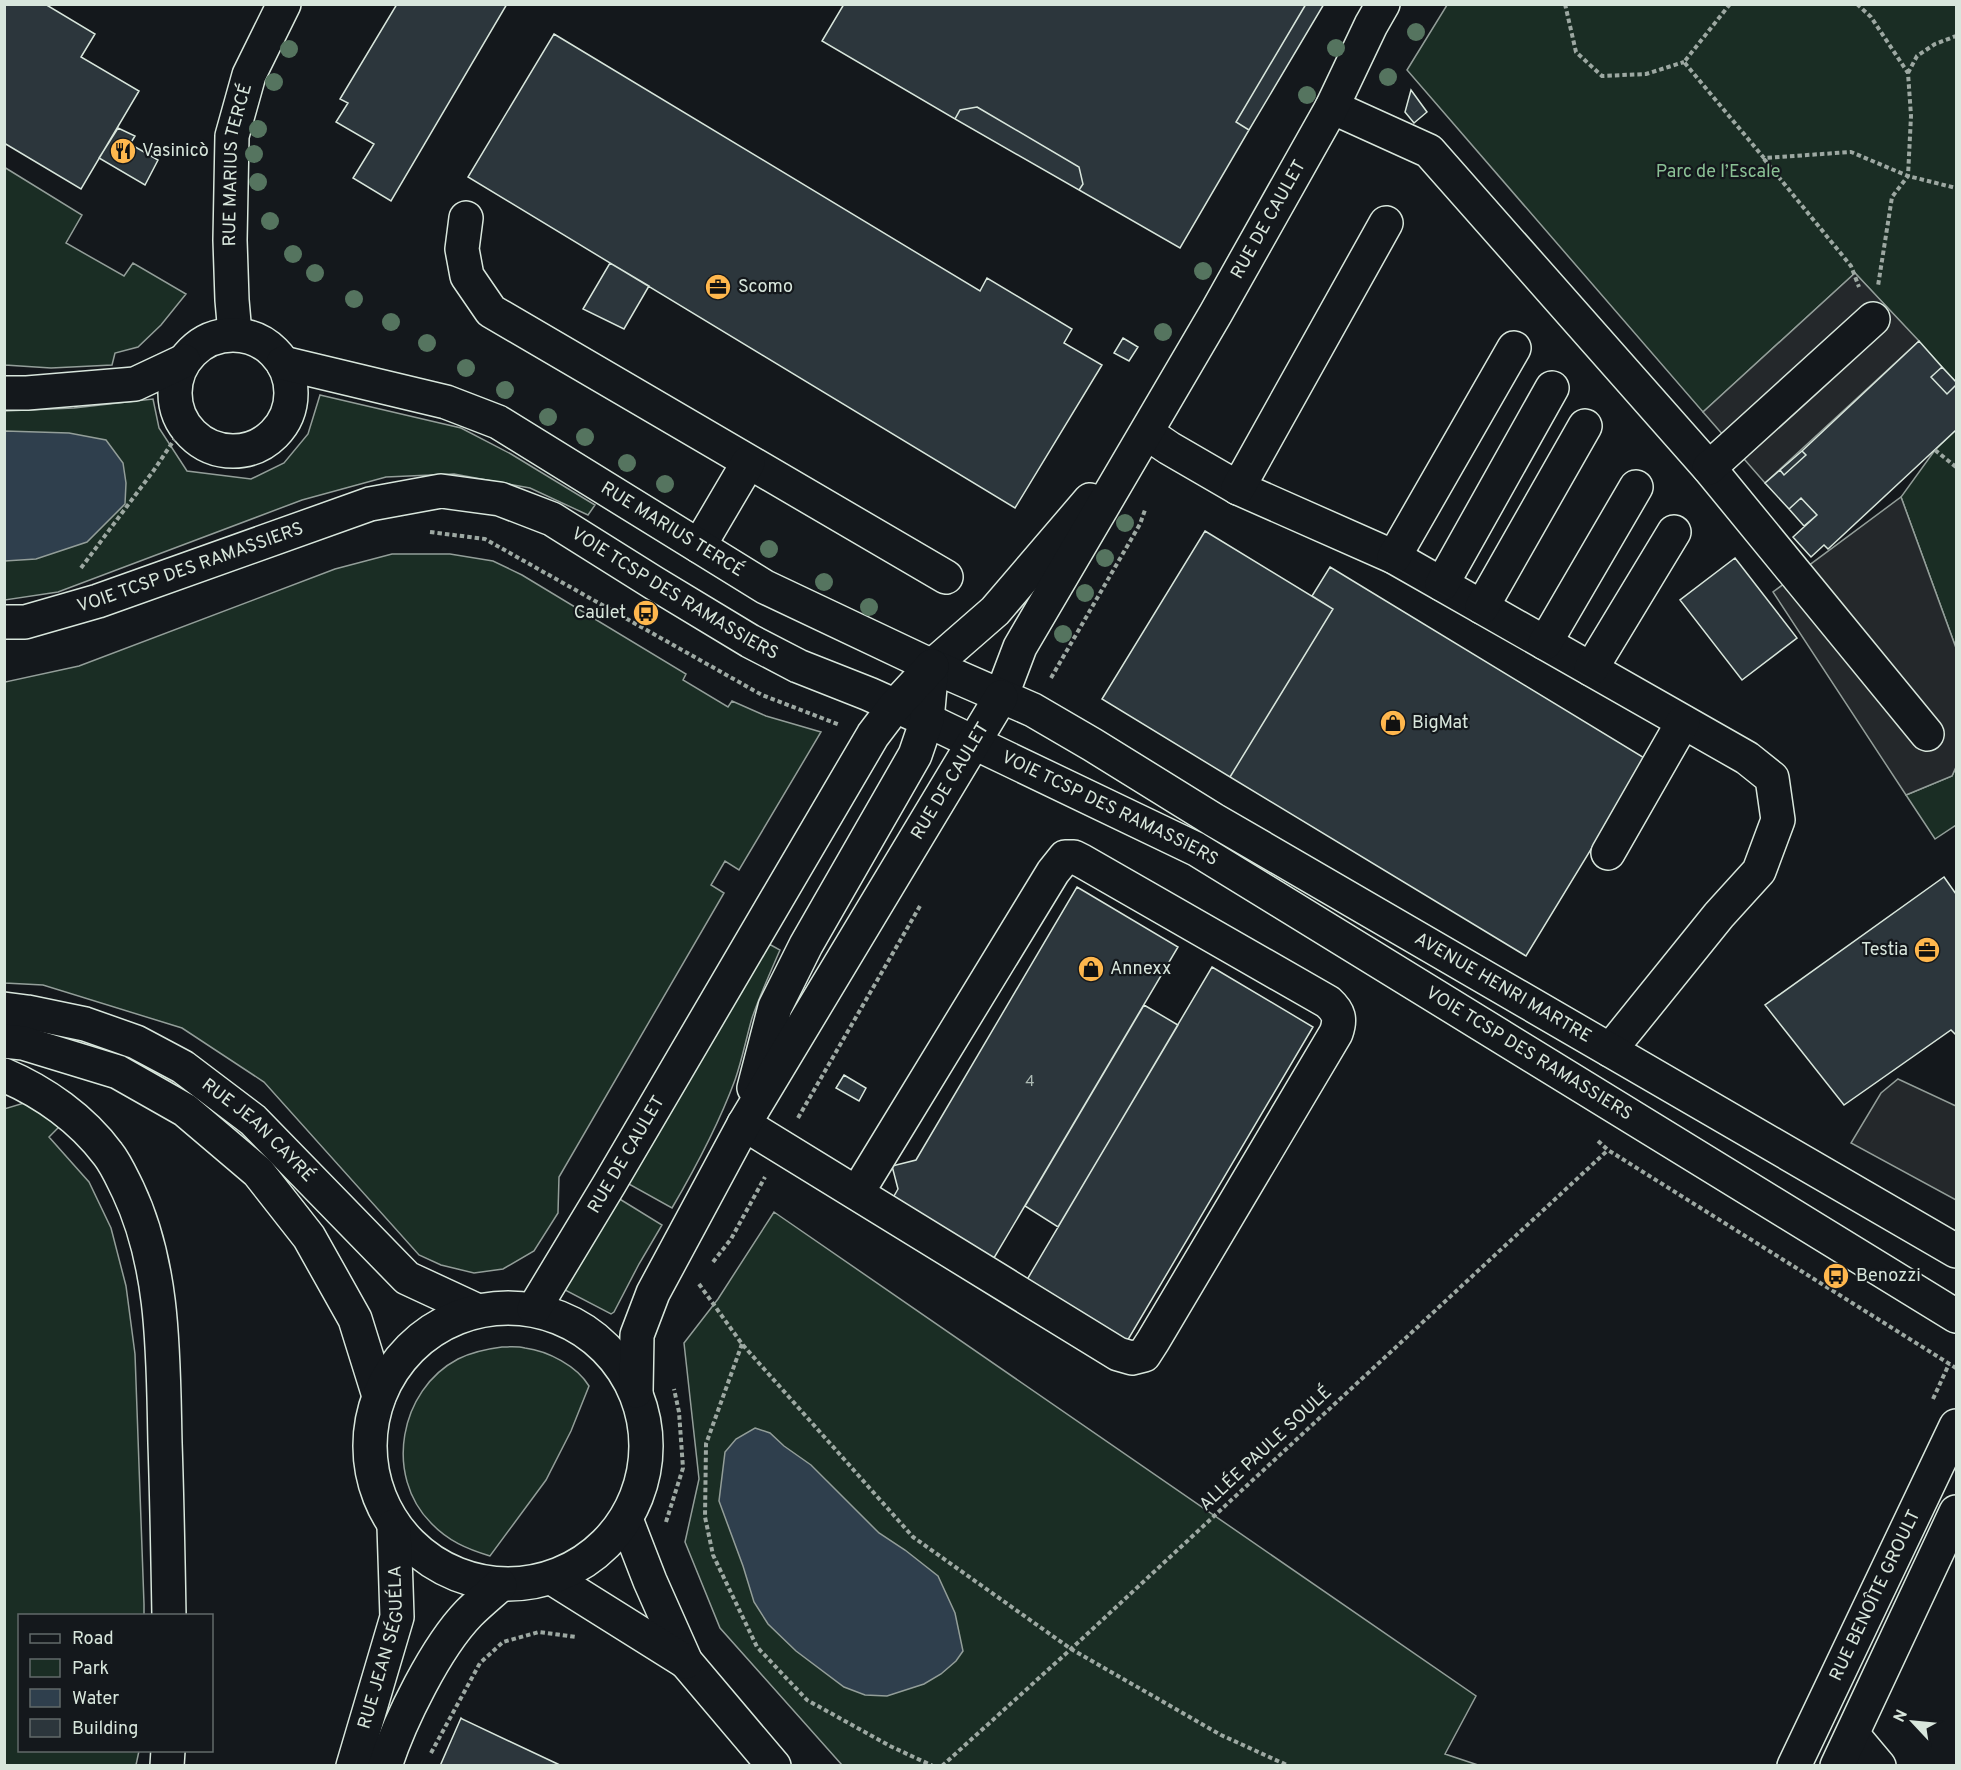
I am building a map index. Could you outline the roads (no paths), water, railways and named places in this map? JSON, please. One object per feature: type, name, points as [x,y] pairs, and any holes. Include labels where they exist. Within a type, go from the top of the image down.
[{"type":"main road","name":"RUE MARIUS TERCÉ","points":[[235,334],[231,300],[230,240],[232,136],[249,75],[284,4]]},
{"type":"main road","name":"RUE DE CAULET","points":[[636,1391],[637,1335],[653,1293],[744,1124],[1001,697],[1020,647],[1148,433],[1332,106],[1383,4]]},
{"type":"main road","points":[[1332,106],[1429,151],[1709,468],[1928,734]]},
{"type":"main road","points":[[466,218],[462,249],[467,276],[491,311],[946,577]]},
{"type":"main road","points":[[1238,488],[1386,224]]},
{"type":"main road","points":[[1709,468],[1873,319]]},
{"type":"main road","points":[[235,334],[254,338],[271,348],[283,363],[290,381],[291,400],[285,419],[274,434],[260,446],[242,451],[223,451],[206,445],[191,434],[180,419],[175,400],[176,379],[184,361],[198,346],[215,337],[235,334]]},
{"type":"main road","points":[[1394,557],[1514,348]]},
{"type":"main road","points":[[4,393],[135,384],[184,361]]},
{"type":"main road","name":"RUE MARIUS TERCÉ","points":[[283,363],[446,402],[498,422],[765,587],[932,666],[1033,710],[1054,722]]},
{"type":"main road","points":[[1442,584],[1552,388]]},
{"type":"main road","points":[[1482,607],[1586,426]]},
{"type":"main road","points":[[1148,433],[1169,448],[1238,488],[1394,557],[1747,758],[1772,778],[1778,820],[1759,871],[1719,915],[1610,1050]]},
{"type":"main road","name":"RUE DE CAULET","points":[[534,1309],[873,735],[895,706],[932,666],[995,611],[1148,433]]},
{"type":"main road","points":[[699,546],[748,463]]},
{"type":"main road","points":[[1545,643],[1636,487]]},
{"type":"main road","name":"VOIE TCSP DES RAMASSIERS","points":[[4,622],[25,622],[98,602],[370,504],[441,491],[500,499],[552,519],[750,641],[798,666],[927,720],[1196,849],[1956,1316]]},
{"type":"main road","points":[[1591,669],[1674,532]]},
{"type":"main road","name":"RUE DE CAULET","points":[[744,1124],[775,1007],[806,945],[915,755],[927,720],[932,666]]},
{"type":"main road","name":"AVENUE HENRI MARTRE","points":[[1054,722],[1214,820],[1956,1251]]},
{"type":"main road","points":[[1608,853],[1683,722]]},
{"type":"main road","points":[[744,1124],[1118,1354],[1132,1358],[1144,1355],[1336,1033],[1340,1024],[1339,1016],[1336,1009],[1328,1002],[1082,861],[1074,857],[1065,857],[1053,872],[857,1193]]},
{"type":"main road","name":"RUE JEAN CAYRÉ","points":[[4,1009],[85,1024],[136,1042],[183,1067],[254,1120],[407,1278],[476,1310]]},
{"type":"main road","name":"RUE JEAN CAYRÉ","points":[[4,1041],[23,1043],[118,1072],[185,1110],[258,1172],[309,1237],[355,1319],[379,1396]]},
{"type":"main road","points":[[4,1075],[47,1098],[87,1130],[109,1155],[139,1214],[153,1264],[163,1353],[169,1614]]},
{"type":"main road","points":[[506,1306],[534,1309],[577,1324],[612,1353],[636,1391],[647,1434],[644,1478],[626,1519],[594,1555],[552,1578],[526,1584],[500,1585],[459,1576],[423,1556],[394,1526],[375,1485],[370,1440],[379,1396],[395,1366],[417,1341],[445,1322],[476,1310],[506,1306]]},
{"type":"main road","name":"RUE BENOÎTE GROULT","points":[[1794,1766],[1956,1426]]},
{"type":"main road","name":"RUE BENOÎTE GROULT","points":[[1837,1766],[1956,1512]]},
{"type":"main road","points":[[626,1519],[650,1581],[686,1662],[774,1766]]},
{"type":"main road","name":"RUE JEAN SÉGUÉLA","points":[[353,1766],[397,1617],[394,1526]]},
{"type":"main road","points":[[552,1578],[686,1662]]},
{"type":"main road","name":"RUE JEAN SÉGUÉLA","points":[[385,1766],[391,1746],[417,1693],[445,1644],[468,1614],[500,1585]]},
{"type":"main road","points":[[1853,1736],[1879,1766]]},
{"type":"water","points":[[5,431],[69,433],[106,440],[123,463],[126,483],[125,504],[87,542],[36,559],[5,561]]},
{"type":"water","points":[[755,1428],[770,1433],[811,1465],[879,1533],[938,1576],[955,1613],[963,1651],[956,1661],[941,1674],[924,1684],[887,1696],[865,1695],[844,1687],[796,1651],[768,1624],[754,1602],[719,1501],[725,1452],[736,1439]]},
{"type":"place","name":"Vasinicò","points":[[123,151]]},
{"type":"place","name":"Scomo","points":[[718,287]]},
{"type":"place","name":"Caulet","points":[[646,613]]},
{"type":"place","name":"BigMat","points":[[1393,723]]},
{"type":"place","name":"Testia","points":[[1927,950]]},
{"type":"place","name":"Annexx","points":[[1091,969]]},
{"type":"place","name":"Benozzi","points":[[1836,1276]]},
{"type":"park label","name":"Parc de l’Escale","points":[[1718,172]]}]
